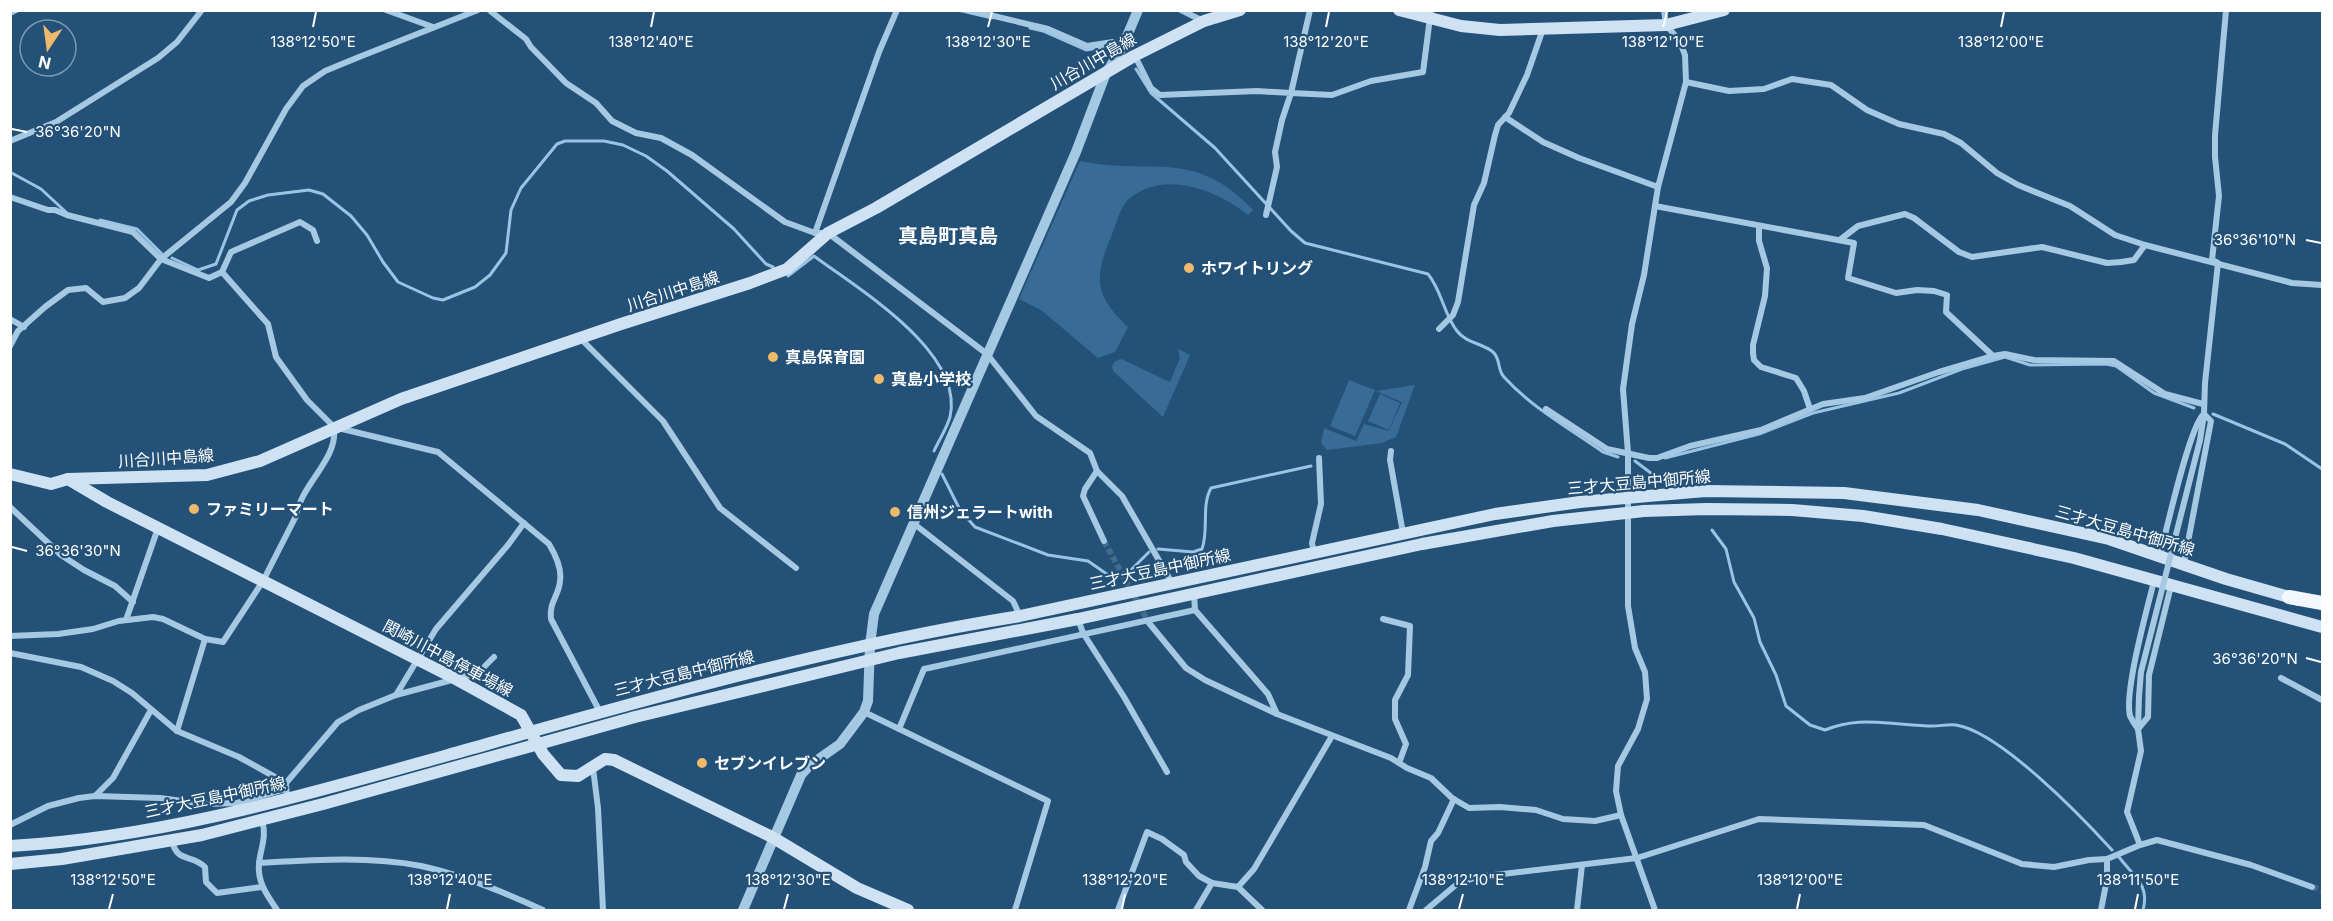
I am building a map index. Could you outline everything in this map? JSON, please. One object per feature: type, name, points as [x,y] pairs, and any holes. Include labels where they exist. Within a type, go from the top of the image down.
[{"type":"highway","points":[[2289,597],[2322,604]]},
{"type":"main road","name":"川合川中島線","points":[[68,479],[207,475],[260,461],[401,399],[787,269],[828,233],[876,208],[1134,56],[1204,21],[1240,10]]},
{"type":"main road","points":[[1399,10],[1430,14],[1461,26],[1543,29],[1666,25],[1724,10]]},
{"type":"main road","points":[[10,474],[51,484],[68,479]]},
{"type":"main road","name":"関崎川中島停車場線","points":[[68,479],[107,502],[454,678],[521,715],[543,754],[561,775],[578,776],[604,759],[614,760],[772,837],[857,888],[908,910]]},
{"type":"main road","name":"三才大豆島中御所線","points":[[10,846],[101,837],[217,816],[286,790],[350,783],[600,712],[743,675],[950,627],[1020,616],[1495,514],[1580,502],[1628,499],[1643,495],[1705,491],[1844,494],[1878,496],[1978,510],[2109,538],[2226,579],[2289,597]]},
{"type":"main road","name":"三才大豆島中御所線","points":[[10,864],[62,859],[172,841],[262,821],[634,717],[869,660],[1078,619],[1422,544],[1553,521],[1628,513],[1760,509],[1863,516],[2008,542],[2074,558],[2322,627]]},
{"type":"street","points":[[10,13],[16,10]]},
{"type":"street","points":[[10,141],[56,123],[158,58],[177,42],[202,10]]},
{"type":"street","points":[[386,10],[434,28]]},
{"type":"street","points":[[10,345],[18,331],[68,290],[86,288],[103,302],[125,298],[139,288],[161,259],[231,202],[245,183],[286,109],[303,86],[325,72],[399,40],[478,10]]},
{"type":"street","points":[[489,10],[526,39],[566,83],[596,103],[612,121],[636,133],[661,138],[692,154],[785,222],[815,233],[828,233],[987,354],[1036,416],[1090,453],[1097,471],[1122,496],[1172,584]]},
{"type":"street","points":[[815,233],[879,52],[897,10]]},
{"type":"street","points":[[969,10],[1048,29],[1087,46],[1113,42],[1122,48]]},
{"type":"street","points":[[742,910],[801,775],[810,765],[840,744],[864,712],[868,701],[870,645],[874,614],[1076,152],[1106,73],[1122,48],[1138,10]]},
{"type":"street","points":[[1181,10],[1204,21]]},
{"type":"street","points":[[1267,210],[1277,167],[1275,152],[1310,10]]},
{"type":"street","points":[[1655,910],[1620,815],[1616,791],[1618,766],[1638,729],[1647,699],[1645,672],[1635,648],[1628,606],[1628,453],[1623,388],[1632,324],[1644,275],[1658,187],[1686,82],[1685,55],[1679,40],[1666,25],[1664,10]]},
{"type":"street","points":[[2218,263],[2212,260],[2219,196],[2214,157],[2226,10]]},
{"type":"street","points":[[1134,56],[1151,88],[1160,95],[1257,91],[1332,95],[1371,81],[1423,72],[1430,14]]},
{"type":"street","points":[[1439,329],[1453,315],[1458,302],[1474,205],[1484,183],[1498,125],[1505,117],[1527,75],[1543,29]]},
{"type":"street","points":[[1686,82],[1730,90],[1764,89],[1792,79],[1831,85],[1867,110],[1899,124],[1944,134],[1961,143],[1997,173],[2018,185],[2070,206],[2115,235],[2292,283],[2322,285]]},
{"type":"street","points":[[1505,117],[1543,142],[1658,187]]},
{"type":"street","points":[[10,197],[48,210],[133,232],[161,259],[209,279],[222,272],[231,252],[300,222],[316,229],[317,241]]},
{"type":"street","points":[[1655,206],[1854,243],[1848,278],[1896,292],[1934,291],[1947,296],[1946,312],[1993,356]]},
{"type":"street","points":[[1841,239],[1857,226],[1905,214],[1914,218],[1959,252],[1972,257],[2015,249],[2042,247],[2107,263],[2133,260],[2145,245]]},
{"type":"street","points":[[1759,226],[1759,241],[1767,268],[1764,296],[1752,345],[1754,360],[1761,367],[1796,378],[1804,391],[1810,409]]},
{"type":"street","points":[[2140,844],[2127,812],[2141,751],[2138,729],[2141,672],[2200,440],[2218,263]]},
{"type":"street","points":[[222,272],[268,324],[276,357],[306,400],[334,427],[438,452],[549,544],[557,558],[561,581],[550,608],[551,619],[600,712]]},
{"type":"street","points":[[10,319],[24,327]]},
{"type":"street","points":[[581,339],[663,421],[720,508],[796,568]]},
{"type":"street","points":[[1546,410],[1607,449],[1658,458],[1700,444],[1761,430],[1823,404],[1865,398],[2005,354],[2023,359],[2054,361],[2114,361],[2165,394],[2203,404]]},
{"type":"street","points":[[2160,555],[2191,440],[2199,418],[2204,414]]},
{"type":"street","points":[[2184,563],[2208,444],[2211,421],[2204,414]]},
{"type":"street","points":[[10,636],[39,636],[93,629],[126,620],[153,617],[163,619],[205,639],[223,642],[263,581],[296,516],[309,483],[325,462],[335,437],[334,427]]},
{"type":"street","points":[[1390,451],[1403,533]]},
{"type":"street","points":[[1314,553],[1312,543],[1321,504],[1319,458]]},
{"type":"street","points":[[1097,471],[1083,496],[1104,541]]},
{"type":"street","points":[[10,507],[62,555],[114,586],[133,602]]},
{"type":"street","points":[[396,695],[436,629],[501,554],[524,523]]},
{"type":"street","points":[[913,523],[1013,600],[1020,616]]},
{"type":"street","points":[[126,620],[158,528]]},
{"type":"street","points":[[2138,729],[2131,718],[2129,707],[2132,676],[2154,581]]},
{"type":"street","points":[[2138,729],[2148,717],[2149,675],[2171,586]]},
{"type":"street","points":[[1194,593],[1195,610],[1268,694],[1277,714]]},
{"type":"street","points":[[899,729],[924,669],[1195,610]]},
{"type":"street","points":[[1078,619],[1083,633],[1124,697],[1167,772]]},
{"type":"street","points":[[1383,620],[1410,626],[1408,675],[1395,700],[1395,719],[1406,744],[1399,763]]},
{"type":"street","points":[[1149,623],[1186,668],[1229,692],[1277,714],[1391,758],[1431,778],[1454,799],[1469,808],[1500,807],[1536,810],[1563,819],[1595,821],[1620,815]]},
{"type":"street","points":[[177,731],[205,639]]},
{"type":"street","points":[[10,653],[81,667],[114,681],[177,731],[238,757],[286,790]]},
{"type":"street","points":[[10,825],[54,804],[96,796],[160,798],[205,804],[237,803],[286,790],[338,722],[359,710],[396,695],[478,673],[494,657]]},
{"type":"street","points":[[2281,678],[2322,700]]},
{"type":"street","points":[[96,796],[113,778],[151,710]]},
{"type":"street","points":[[864,712],[1048,801],[1015,910]]},
{"type":"street","points":[[1238,887],[1254,869],[1332,736]]},
{"type":"street","points":[[593,766],[598,808],[603,910]]},
{"type":"street","points":[[1409,910],[1425,867],[1431,841],[1438,832],[1454,799]]},
{"type":"street","points":[[1426,910],[1457,884],[1477,877],[1636,858],[1759,819],[1924,825],[2022,864],[2054,867],[2107,859],[2140,844],[2157,840],[2251,865],[2312,887]]},
{"type":"street","points":[[262,821],[265,834],[259,863],[262,887],[277,910]]},
{"type":"street","points":[[1118,910],[1147,832],[1162,839],[1184,855],[1186,862],[1198,876],[1212,883],[1238,887],[1262,910]]},
{"type":"street","points":[[172,841],[178,854],[202,863],[205,867],[206,882],[217,893],[262,887]]},
{"type":"street","points":[[2101,910],[2107,879],[2107,859]]},
{"type":"street","points":[[259,863],[326,860],[420,866],[477,882],[543,910]]},
{"type":"street","points":[[1577,910],[1582,865]]},
{"type":"street","points":[[1196,910],[1212,883]]},
{"type":"shaded area","points":[[1080,161],[1191,171],[1211,178],[1232,190],[1253,210],[1248,215],[1206,191],[1174,184],[1158,185],[1143,190],[1129,199],[1118,216],[1105,251],[1100,275],[1103,295],[1117,316],[1128,327],[1115,352],[1098,358],[1041,310],[1019,299]]},
{"type":"shaded area","points":[[1178,349],[1190,355],[1163,417],[1113,371],[1112,367],[1114,362],[1121,359],[1170,382],[1180,358]]},
{"type":"shaded area","points":[[1349,380],[1375,390],[1355,436],[1330,426]]},
{"type":"shaded area","points":[[1415,385],[1396,437],[1382,443],[1327,450],[1321,443],[1324,428],[1356,441],[1364,424],[1389,431],[1402,402],[1376,391]]},
{"type":"shaded area","points":[[1380,394],[1400,403],[1389,430],[1368,421]]},
{"type":"waterway","points":[[958,10],[992,18]]},
{"type":"waterway","points":[[1030,28],[1043,31],[1086,50],[1110,46]]},
{"type":"waterway","points":[[1136,69],[1151,93],[1215,148],[1291,231],[1305,243],[1428,274],[1457,331],[1465,338],[1493,352],[1500,371],[1515,388],[1539,408],[1603,452],[1618,457]]},
{"type":"waterway","points":[[172,258],[198,270],[216,264],[237,210],[249,201],[268,195],[309,190],[323,194],[351,216],[367,235],[398,282],[433,298],[443,300],[475,287],[490,275],[506,253],[511,210],[521,188],[557,144],[565,141],[604,141],[623,145],[646,156],[667,171],[734,229],[766,264],[773,267]]},
{"type":"waterway","points":[[10,172],[41,189],[67,213]]},
{"type":"waterway","points":[[100,220],[137,229],[162,254]]},
{"type":"waterway","points":[[788,276],[814,256],[880,304],[925,346],[941,369],[950,393],[950,417],[934,451]]},
{"type":"waterway","points":[[1665,458],[1759,434],[1813,413],[1899,393],[1962,369],[2005,357],[2030,365],[2106,364],[2116,366],[2154,393],[2194,408]]},
{"type":"waterway","points":[[2213,414],[2285,444],[2322,469]]},
{"type":"waterway","points":[[1635,461],[1660,480]]},
{"type":"waterway","points":[[1158,549],[1193,552],[1202,549],[1206,502],[1211,488],[1311,466]]},
{"type":"waterway","points":[[942,474],[960,510],[975,527],[1048,555],[1088,561],[1111,577],[1130,571],[1149,552]]},
{"type":"waterway","points":[[1712,530],[1726,549],[1734,582],[1754,618],[1760,642],[1776,675],[1786,706],[1810,725],[1825,730],[1845,724],[1872,722],[1925,726],[1956,725],[1974,731],[1995,743],[2039,777],[2112,850]]},
{"type":"waterway","points":[[2119,857],[2142,888],[2145,901],[2143,910]]},
{"type":"tunnel","points":[[1104,541],[1149,623]]},
{"type":"tunnel","points":[[2312,887],[2322,890]]},
{"type":"place","name":"ホワイトリング","points":[[1189,268]]},
{"type":"place","name":"真島保育園","points":[[773,357]]},
{"type":"place","name":"真島小学校","points":[[879,379]]},
{"type":"place","name":"ファミリーマート","points":[[194,509]]},
{"type":"place","name":"信州ジェラートwith","points":[[895,512]]},
{"type":"place","name":"セブンイレブン","points":[[702,763]]},
{"type":"district","name":"真島町真島","points":[[948,236]]}]
